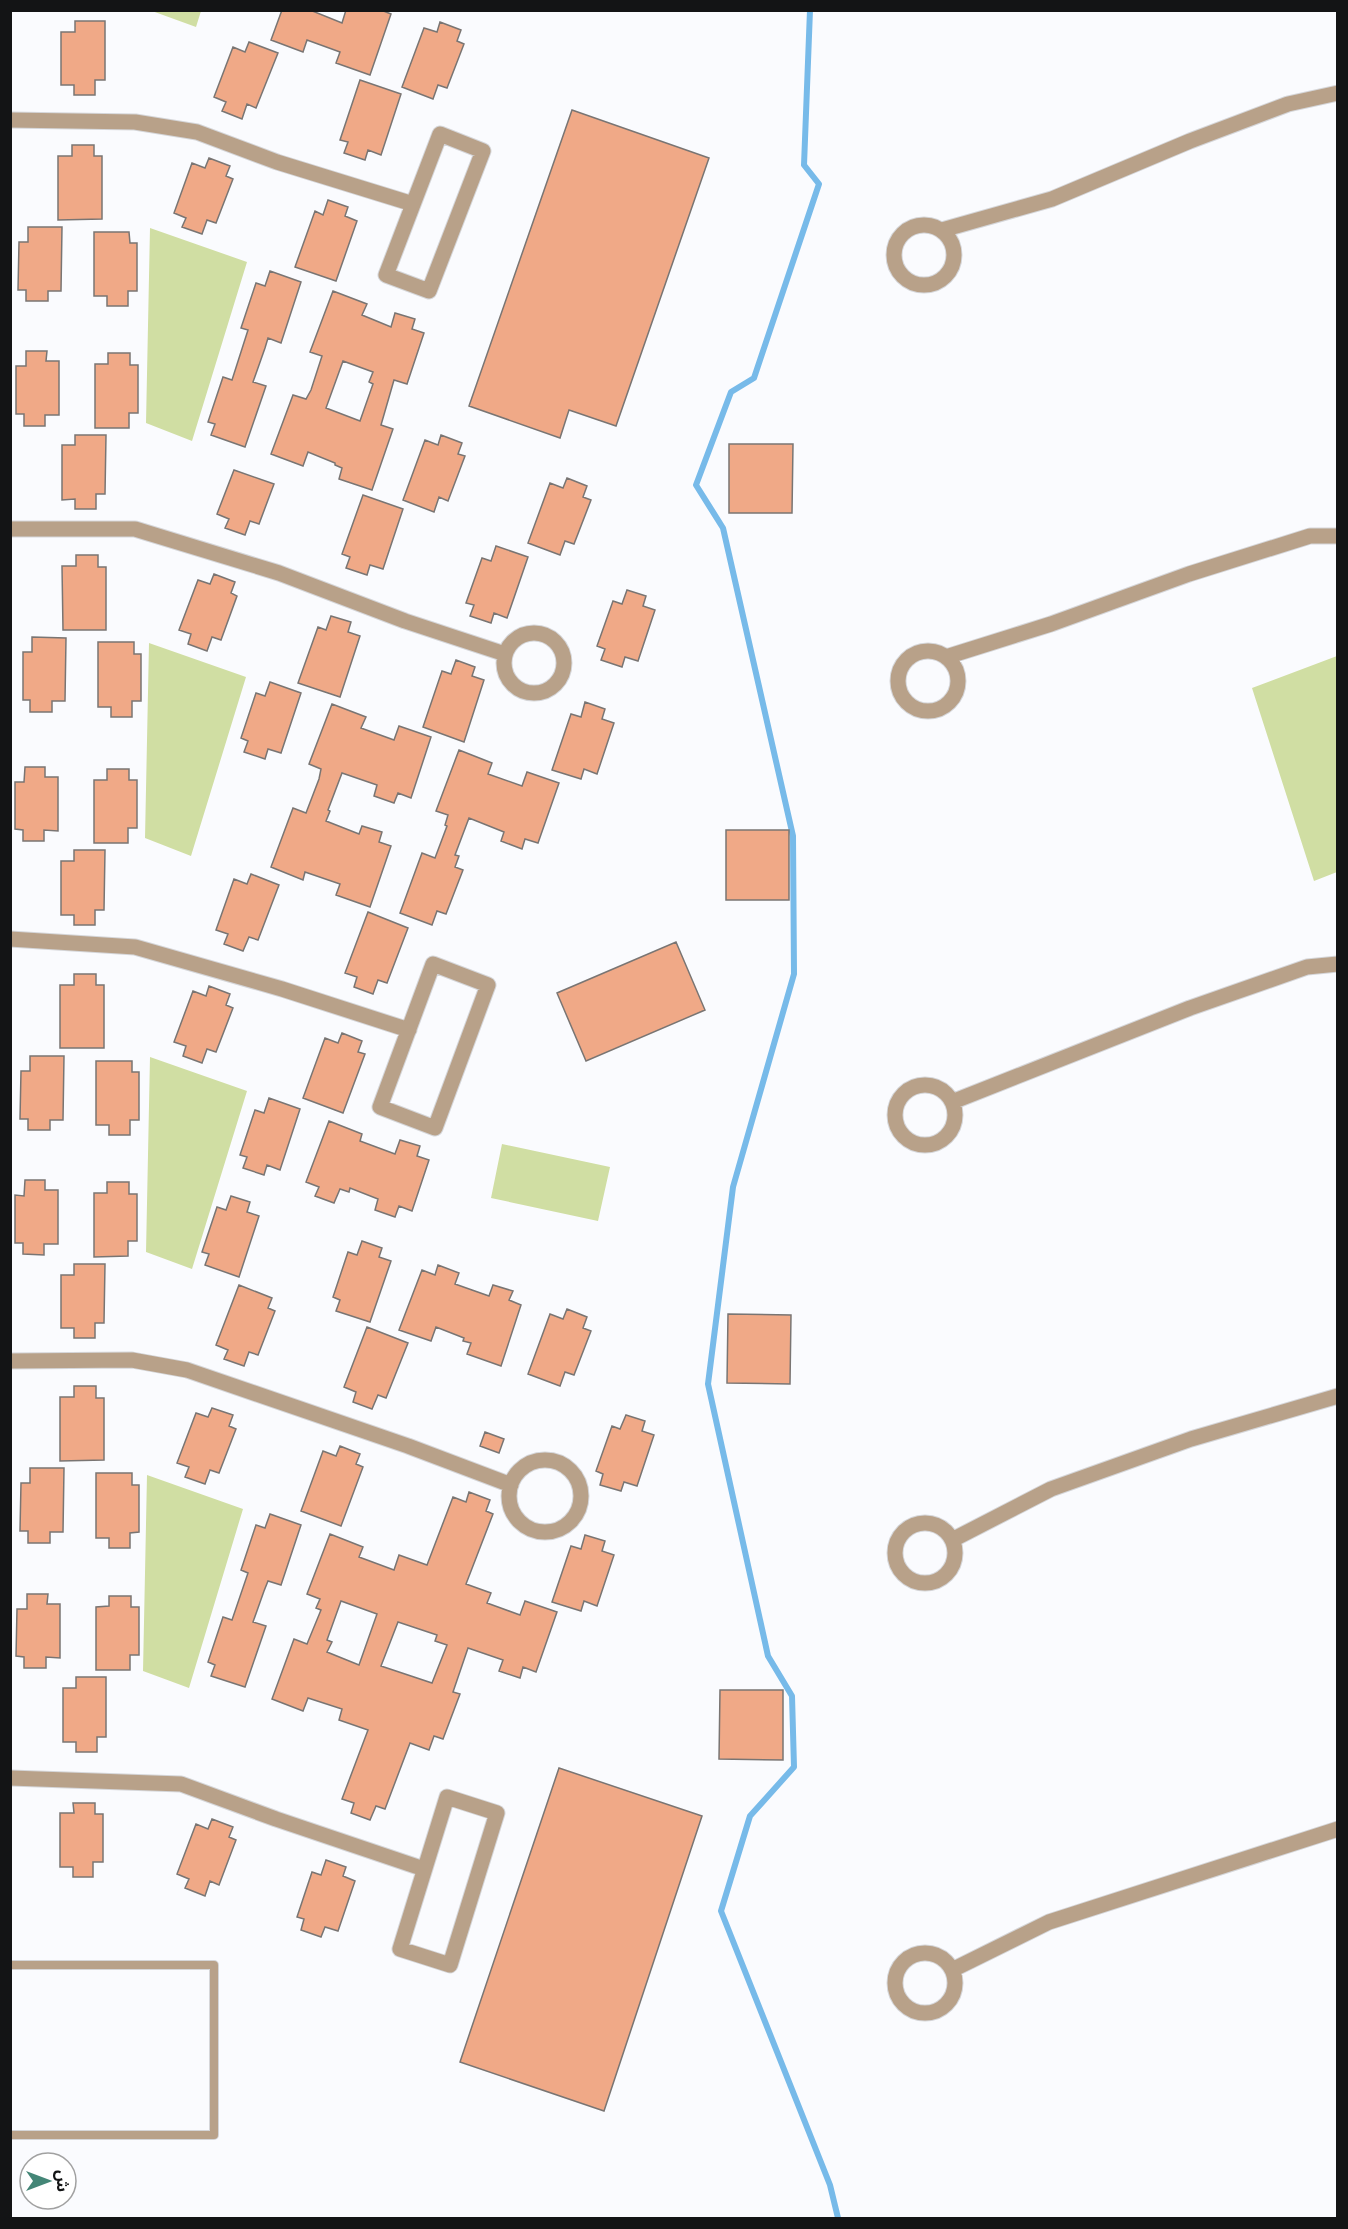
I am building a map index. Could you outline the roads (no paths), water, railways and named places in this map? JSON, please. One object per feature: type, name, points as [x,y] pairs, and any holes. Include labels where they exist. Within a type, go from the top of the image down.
[{"type":"street","points":[[942,230],[1052,199],[1190,141],[1288,104],[1338,93]]},
{"type":"street","points":[[10,120],[135,122],[197,132],[277,162],[413,204]]},
{"type":"street","points":[[440,134],[483,151],[429,291],[387,275],[413,204],[440,134]]},
{"type":"street","points":[[10,529],[135,529],[279,573],[405,621],[505,654]]},
{"type":"street","points":[[946,657],[1051,624],[1189,574],[1310,536],[1338,536]]},
{"type":"street","points":[[534,633],[543,634],[558,645],[562,654],[562,673],[551,688],[543,692],[524,692],[509,681],[505,673],[505,654],[516,639],[534,633]]},
{"type":"street","points":[[10,939],[135,947],[282,988],[409,1030]]},
{"type":"street","points":[[433,964],[488,984],[435,1128],[380,1107],[409,1030],[433,964]]},
{"type":"street","points":[[952,1102],[1190,1008],[1307,967],[1338,964]]},
{"type":"street","points":[[10,1361],[132,1360],[187,1370],[408,1446],[511,1485]]},
{"type":"street","points":[[952,1540],[1051,1490],[1191,1439],[1338,1396]]},
{"type":"street","points":[[542,1460],[562,1464],[572,1472],[578,1482],[581,1494],[580,1506],[566,1526],[554,1531],[532,1530],[522,1524],[510,1506],[511,1485],[515,1475],[522,1467],[542,1460]]},
{"type":"street","points":[[10,1778],[181,1784],[424,1869]]},
{"type":"street","points":[[447,1797],[497,1813],[450,1965],[400,1949],[424,1869],[447,1797]]},
{"type":"street","points":[[952,1970],[1049,1922],[1338,1829]]},
{"type":"lane","points":[[10,1965],[214,1965],[214,2135],[10,2135]]},
{"type":"waterway","points":[[810,10],[804,165],[819,184],[754,378],[731,392],[696,485],[723,528],[793,836],[794,974],[733,1187],[708,1384],[768,1656],[792,1696],[794,1767],[750,1816],[721,1911],[830,2185],[838,2218]]}]
